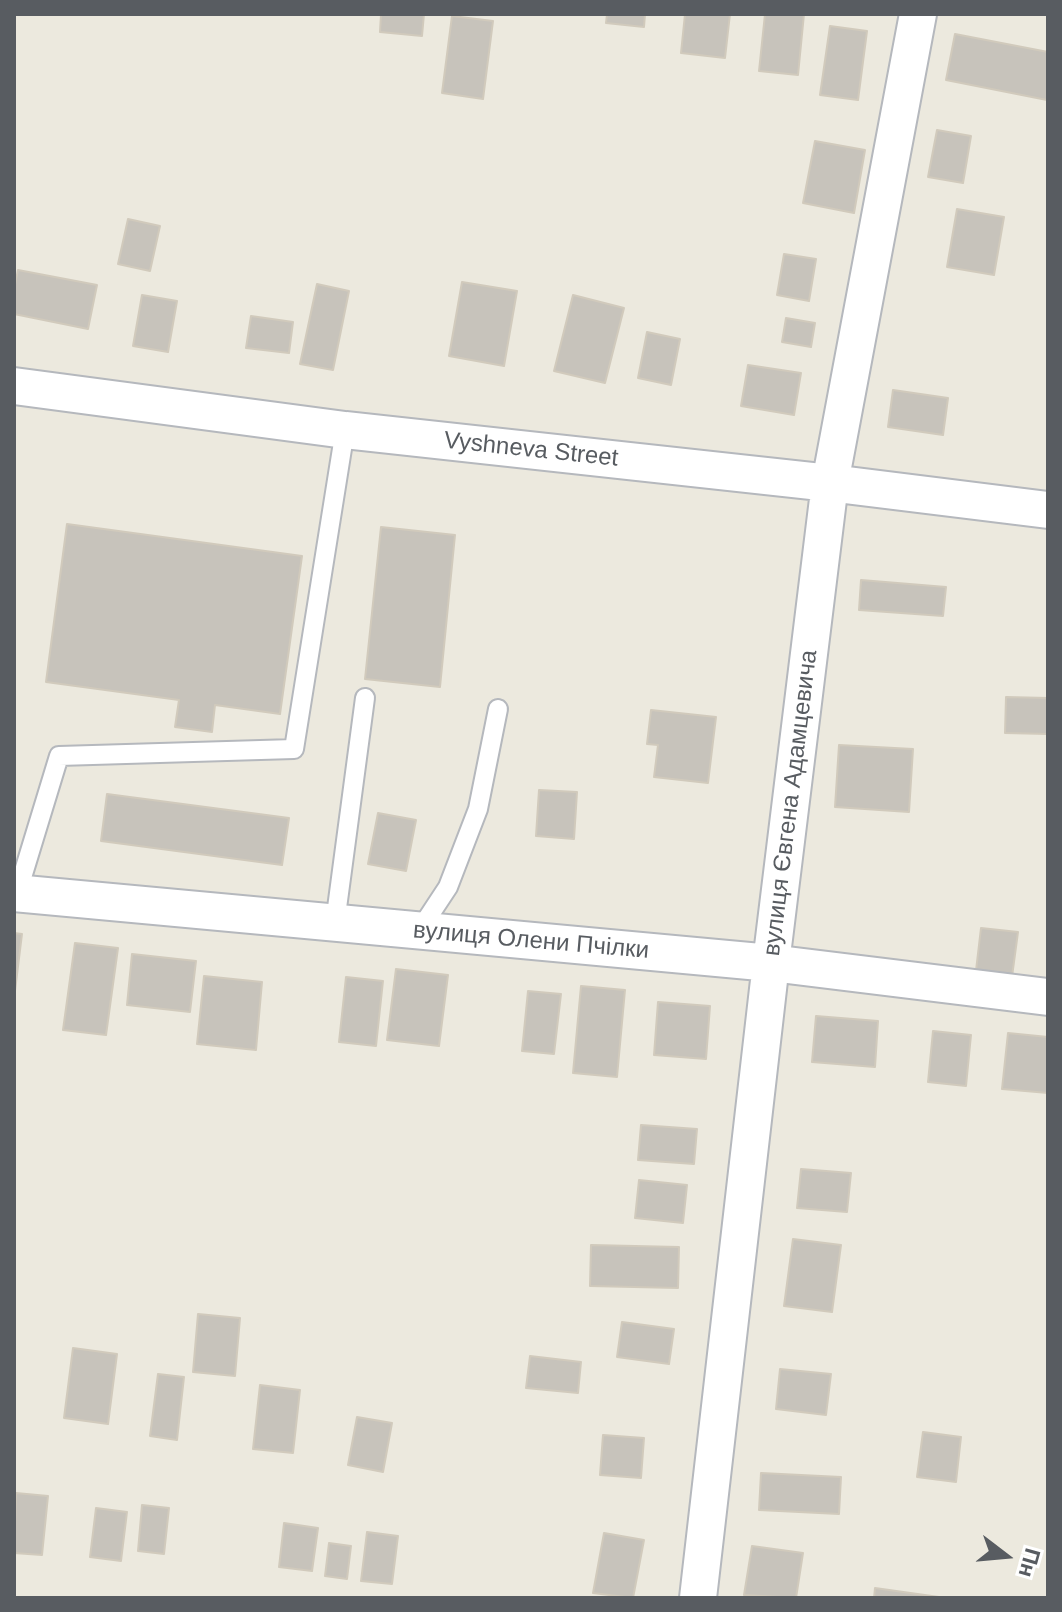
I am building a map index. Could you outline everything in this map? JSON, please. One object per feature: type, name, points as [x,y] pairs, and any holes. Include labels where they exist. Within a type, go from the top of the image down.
[{"type":"street","name":"вулиця Євгена Адамцевича","points":[[698,1598],[830,483],[918,14]]},
{"type":"street","name":"Vyshneva Street","points":[[14,386],[345,430],[1048,510]]},
{"type":"street","name":"вулиця Олени Пчілки","points":[[15,894],[771,963],[1048,997]]},
{"type":"lane","points":[[15,894],[59,756],[294,749],[345,430]]},
{"type":"lane","points":[[335,923],[365,698]]},
{"type":"lane","points":[[419,931],[448,887],[478,809],[498,709]]},
{"type":"building","points":[[381,14],[424,14],[422,36],[380,32]]},
{"type":"building","points":[[607,14],[645,14],[644,27],[606,23]]},
{"type":"building","points":[[685,14],[730,14],[725,58],[681,53]]},
{"type":"building","points":[[765,14],[804,14],[798,75],[759,71]]},
{"type":"building","points":[[452,16],[493,21],[483,99],[442,93]]},
{"type":"building","points":[[830,26],[867,31],[858,100],[820,95]]},
{"type":"building","points":[[955,34],[1048,52],[1047,100],[946,80]]},
{"type":"building","points":[[937,130],[971,136],[963,183],[928,177]]},
{"type":"building","points":[[815,141],[865,150],[854,213],[803,203]]},
{"type":"building","points":[[957,209],[1004,217],[994,275],[947,267]]},
{"type":"building","points":[[128,219],[160,226],[150,271],[118,264]]},
{"type":"building","points":[[784,254],[816,259],[809,301],[777,295]]},
{"type":"building","points":[[18,270],[97,285],[88,329],[14,314]]},
{"type":"building","points":[[462,282],[517,291],[504,366],[449,356]]},
{"type":"building","points":[[317,284],[349,291],[333,370],[300,364]]},
{"type":"building","points":[[142,295],[177,301],[168,352],[133,346]]},
{"type":"building","points":[[573,295],[624,308],[605,383],[554,371]]},
{"type":"building","points":[[251,316],[293,322],[289,353],[246,348]]},
{"type":"building","points":[[786,318],[815,323],[811,347],[782,342]]},
{"type":"building","points":[[647,332],[680,339],[671,385],[638,378]]},
{"type":"building","points":[[748,365],[801,373],[794,415],[741,406]]},
{"type":"building","points":[[893,390],[948,398],[943,435],[888,427]]},
{"type":"building","points":[[67,524],[302,556],[280,714],[215,705],[212,732],[175,727],[179,700],[46,682]]},
{"type":"building","points":[[381,527],[455,535],[440,687],[365,679]]},
{"type":"building","points":[[861,580],[946,587],[943,616],[859,610]]},
{"type":"building","points":[[1006,697],[1048,698],[1048,734],[1005,733]]},
{"type":"building","points":[[651,710],[716,717],[708,783],[654,777],[658,745],[647,744]]},
{"type":"building","points":[[839,745],[913,749],[909,812],[835,807]]},
{"type":"building","points":[[539,790],[577,792],[574,839],[536,836]]},
{"type":"building","points":[[107,794],[289,818],[282,865],[101,841]]},
{"type":"building","points":[[378,813],[416,820],[406,871],[368,864]]},
{"type":"building","points":[[981,928],[1018,932],[1011,984],[975,979]]},
{"type":"building","points":[[14,933],[22,934],[15,991],[14,991]]},
{"type":"building","points":[[75,943],[118,948],[106,1035],[63,1030]]},
{"type":"building","points":[[132,954],[196,961],[190,1012],[127,1005]]},
{"type":"building","points":[[396,969],[448,975],[439,1046],[387,1040]]},
{"type":"building","points":[[204,976],[262,982],[256,1050],[197,1044]]},
{"type":"building","points":[[346,977],[383,981],[376,1046],[339,1042]]},
{"type":"building","points":[[581,986],[625,990],[617,1077],[573,1073]]},
{"type":"building","points":[[528,991],[561,994],[554,1054],[522,1051]]},
{"type":"building","points":[[658,1002],[710,1006],[706,1059],[654,1055]]},
{"type":"building","points":[[816,1016],[878,1021],[875,1067],[812,1062]]},
{"type":"building","points":[[933,1031],[971,1035],[966,1086],[928,1082]]},
{"type":"building","points":[[1008,1033],[1048,1037],[1048,1093],[1002,1089]]},
{"type":"building","points":[[641,1125],[697,1129],[694,1164],[638,1160]]},
{"type":"building","points":[[801,1169],[851,1173],[847,1212],[797,1208]]},
{"type":"building","points":[[639,1180],[687,1185],[683,1223],[635,1218]]},
{"type":"building","points":[[793,1239],[841,1245],[832,1312],[784,1306]]},
{"type":"building","points":[[591,1245],[679,1247],[678,1288],[590,1286]]},
{"type":"building","points":[[198,1314],[240,1318],[235,1376],[193,1372]]},
{"type":"building","points":[[622,1322],[674,1329],[669,1364],[617,1357]]},
{"type":"building","points":[[73,1348],[117,1354],[108,1424],[64,1418]]},
{"type":"building","points":[[530,1356],[581,1362],[578,1393],[526,1388]]},
{"type":"building","points":[[780,1369],[831,1374],[826,1415],[776,1409]]},
{"type":"building","points":[[158,1374],[184,1377],[177,1440],[150,1436]]},
{"type":"building","points":[[260,1385],[300,1390],[293,1453],[253,1449]]},
{"type":"building","points":[[357,1417],[392,1423],[383,1472],[348,1465]]},
{"type":"building","points":[[923,1432],[961,1437],[956,1482],[917,1477]]},
{"type":"building","points":[[603,1435],[644,1438],[641,1478],[600,1475]]},
{"type":"building","points":[[761,1473],[841,1477],[839,1514],[759,1510]]},
{"type":"building","points":[[16,1493],[48,1496],[42,1555],[14,1553]]},
{"type":"building","points":[[142,1505],[169,1508],[164,1554],[138,1551]]},
{"type":"building","points":[[96,1508],[127,1512],[121,1561],[90,1557]]},
{"type":"building","points":[[284,1523],[318,1528],[312,1571],[279,1567]]},
{"type":"building","points":[[367,1532],[398,1536],[392,1584],[361,1581]]},
{"type":"building","points":[[604,1533],[644,1540],[633,1598],[593,1593]]},
{"type":"building","points":[[329,1543],[351,1546],[347,1579],[325,1576]]},
{"type":"building","points":[[752,1546],[803,1553],[796,1598],[744,1595]]},
{"type":"building","points":[[875,1588],[946,1598],[874,1598]]}]
